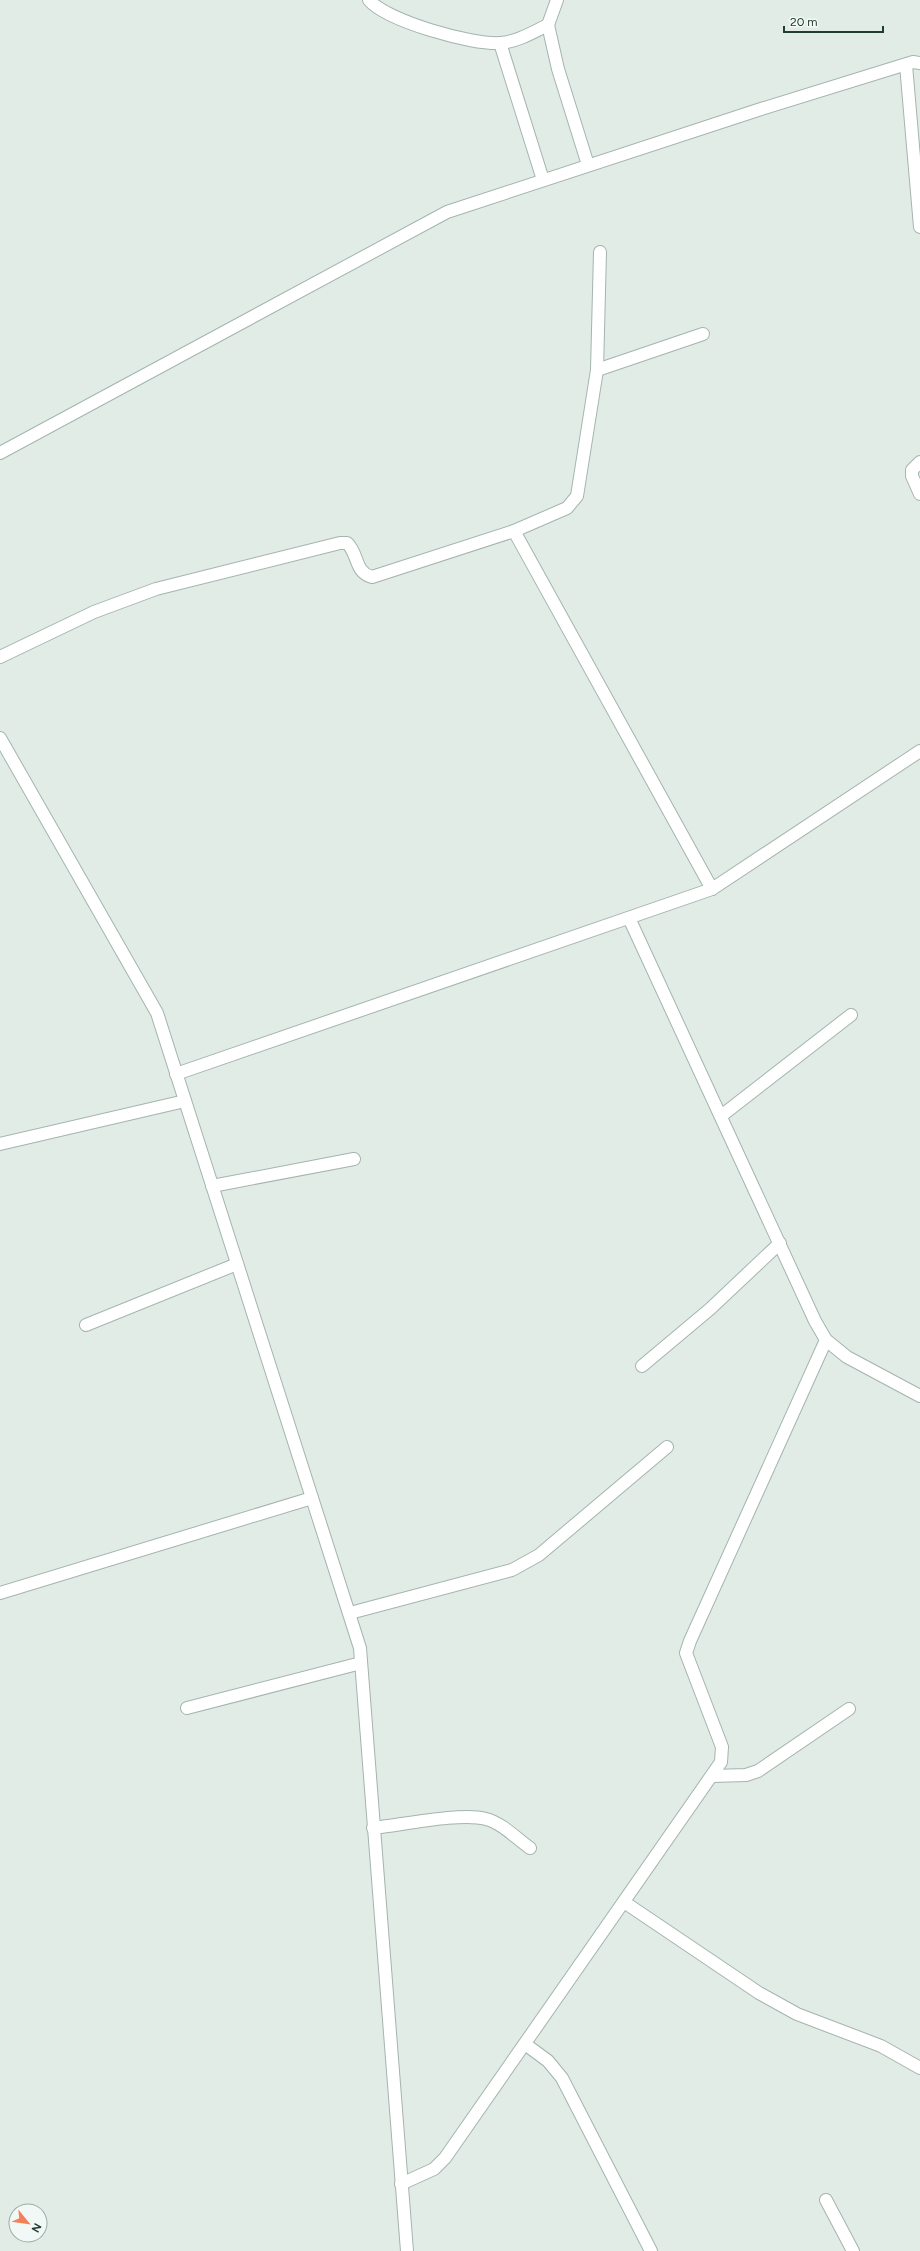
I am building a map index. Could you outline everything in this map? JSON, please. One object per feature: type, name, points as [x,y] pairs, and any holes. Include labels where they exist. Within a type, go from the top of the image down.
[{"type":"street","points":[[369,0],[375,6],[411,25],[481,42],[500,43],[521,38],[548,25]]},
{"type":"street","points":[[557,0],[548,25],[558,69],[588,165]]},
{"type":"street","points":[[500,43],[543,180]]},
{"type":"street","points":[[0,453],[447,212],[588,165],[913,62],[920,63]]},
{"type":"street","points":[[906,65],[920,227]]},
{"type":"street","points":[[0,657],[94,612],[156,588],[340,543],[347,543],[351,547],[360,570],[365,575],[372,577],[514,530],[567,508],[577,496],[597,370],[600,252]]},
{"type":"street","points":[[597,370],[703,334]]},
{"type":"street","points":[[920,462],[912,470],[912,476],[920,494]]},
{"type":"street","points":[[514,530],[712,889]]},
{"type":"street","points":[[0,738],[157,1013],[360,1648],[407,2251]]},
{"type":"street","points":[[176,1074],[712,889],[920,751]]},
{"type":"street","points":[[629,918],[815,1321],[826,1340],[847,1357],[920,1396]]},
{"type":"street","points":[[721,1116],[850,1015]]},
{"type":"street","points":[[0,1144],[185,1101]]},
{"type":"street","points":[[212,1186],[354,1160]]},
{"type":"street","points":[[642,1366],[710,1309],[780,1243]]},
{"type":"street","points":[[86,1325],[237,1264]]},
{"type":"street","points":[[401,2184],[434,2169],[445,2158],[721,1762],[722,1747],[686,1653],[690,1641],[826,1340]]},
{"type":"street","points":[[350,1613],[512,1570],[539,1556],[667,1447]]},
{"type":"street","points":[[0,1593],[312,1498]]},
{"type":"street","points":[[187,1708],[361,1663]]},
{"type":"street","points":[[712,1776],[746,1775],[758,1771],[849,1708]]},
{"type":"street","points":[[373,1828],[466,1817],[487,1819],[530,1848]]},
{"type":"street","points":[[624,1902],[759,1993],[797,2014],[881,2046],[920,2068]]},
{"type":"street","points":[[525,2044],[548,2062],[562,2078],[651,2251]]},
{"type":"street","points":[[826,2200],[853,2251]]}]
